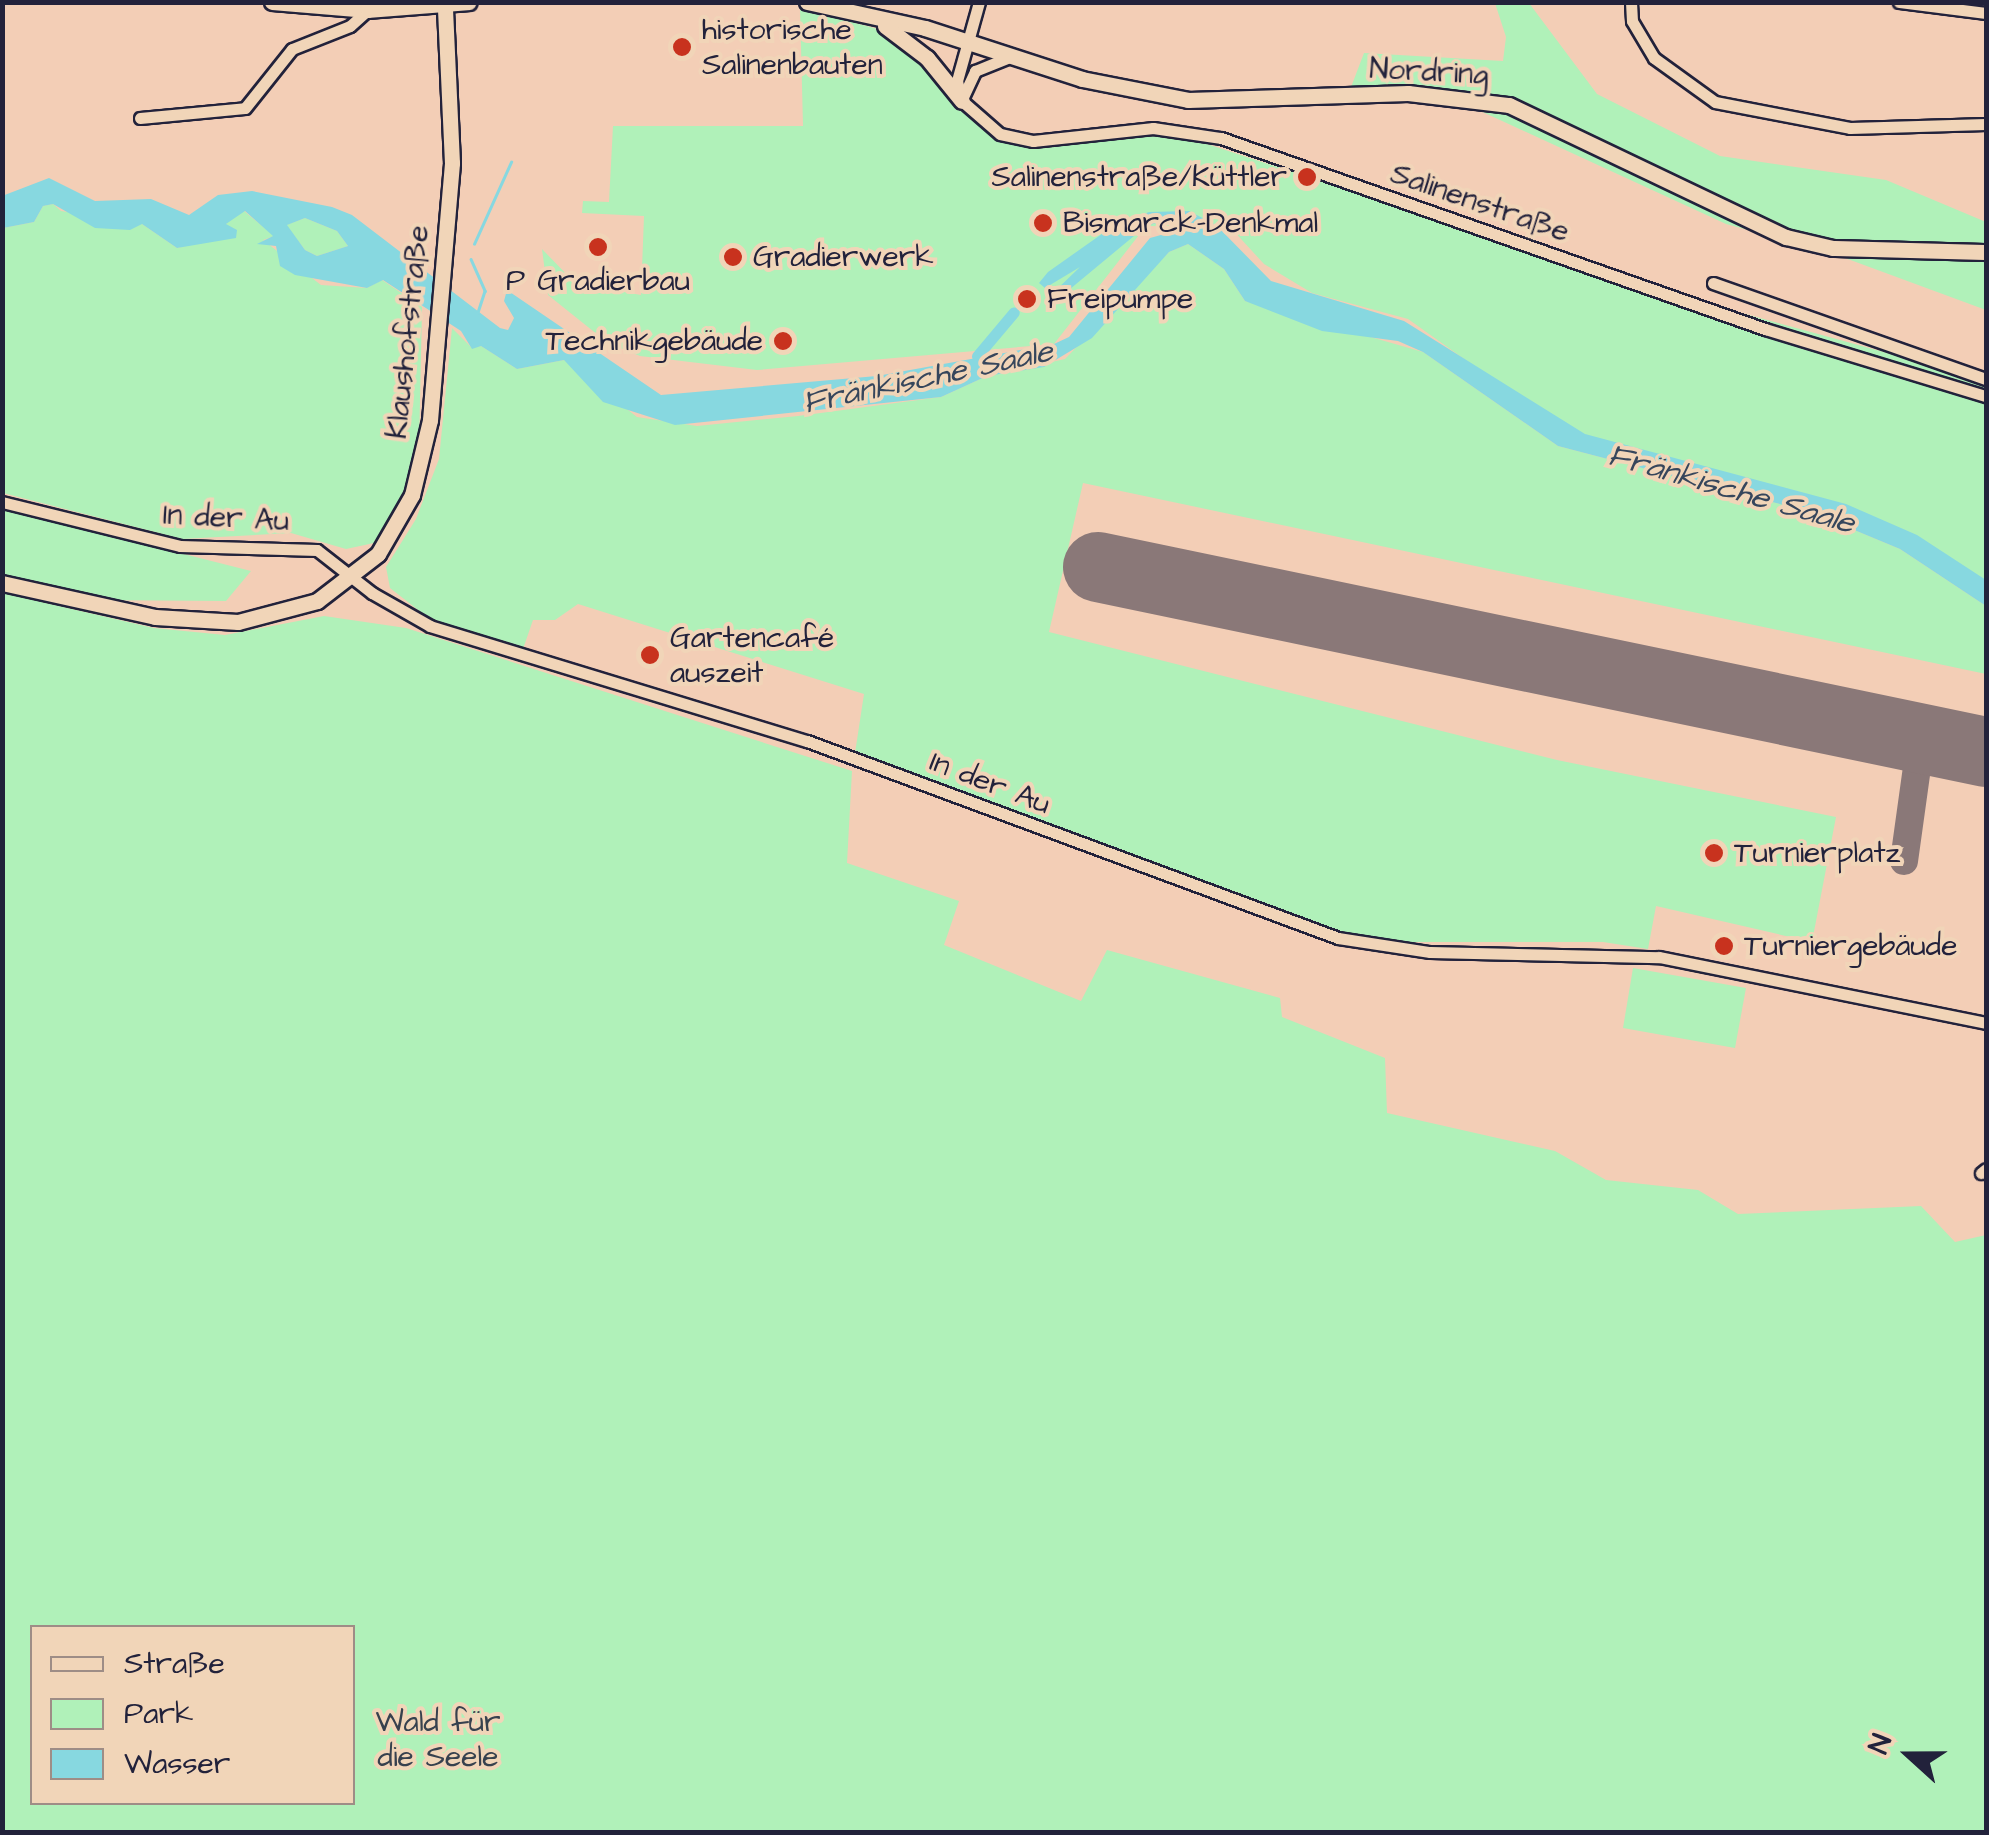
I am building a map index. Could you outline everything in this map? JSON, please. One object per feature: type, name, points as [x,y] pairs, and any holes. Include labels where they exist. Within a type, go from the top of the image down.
[{"type":"main road","points":[[272,2],[368,10],[469,2]]},
{"type":"main road","name":"Nordring","points":[[807,2],[1188,100],[1408,93],[1493,102],[1786,237],[1833,248],[1986,252]]},
{"type":"main road","name":"Klaushofstraße","points":[[2,583],[155,617],[221,623],[284,614],[353,578],[400,522],[430,420],[447,229],[454,79],[445,4]]},
{"type":"main road","points":[[877,21],[907,39],[962,101]]},
{"type":"street","points":[[962,101],[956,81],[979,2]]},
{"type":"street","points":[[1631,2],[1632,21],[1654,58],[1715,102],[1850,128],[1986,124]]},
{"type":"street","points":[[1899,2],[1986,12]]},
{"type":"street","points":[[140,118],[245,108],[292,48],[350,26],[368,10]]},
{"type":"street","points":[[962,101],[974,71],[1011,56]]},
{"type":"street","name":"Salinenstraße","points":[[962,101],[985,128],[1034,141],[1153,128],[1221,138],[1784,335],[1986,396]]},
{"type":"street","points":[[1714,283],[1986,379]]},
{"type":"street","name":"In der Au","points":[[2,502],[180,546],[306,548],[430,626],[808,741],[1319,932],[1430,952],[1660,957],[1986,1023]]},
{"type":"green space","points":[[1495,3],[1529,3],[1597,94],[1720,156],[1886,180],[1986,222],[1986,310],[1826,251],[1726,224],[1463,103],[1348,95],[1364,53],[1503,61],[1506,37]]},
{"type":"green space","points":[[800,8],[900,35],[985,127],[1044,141],[1155,136],[1207,144],[1636,284],[1986,380],[1986,590],[1908,538],[1575,438],[1408,319],[1312,293],[1264,264],[1230,227],[1146,226],[1054,344],[757,370],[640,356],[608,343],[548,295],[542,249],[575,283],[641,295],[644,216],[582,213],[583,201],[609,202],[613,126],[803,126]]},
{"type":"green space","points":[[53,204],[61,211],[142,224],[177,248],[224,237],[236,230],[226,225],[229,217],[244,211],[274,236],[263,240],[321,285],[367,288],[382,280],[422,307],[419,448],[398,510],[374,543],[346,549],[291,533],[182,539],[3,493],[3,228],[34,222],[43,206]]},
{"type":"green space","points":[[305,218],[337,231],[348,246],[317,256],[305,250],[286,225]]},
{"type":"green space","points":[[1188,244],[1224,269],[1245,301],[1423,352],[1558,446],[1811,512],[1900,549],[1986,606],[1986,674],[1083,483],[1049,632],[1557,760],[1836,817],[1812,942],[1656,906],[1648,949],[1603,942],[1407,942],[1329,931],[855,753],[864,694],[578,604],[555,620],[533,620],[523,649],[431,620],[390,588],[386,567],[416,519],[439,459],[452,328],[472,348],[481,346],[517,369],[564,360],[637,417],[697,426],[798,416],[941,397],[987,376],[1065,359],[1169,252]]},
{"type":"green space","points":[[2,508],[251,571],[226,601],[89,600],[3,578]]},
{"type":"green space","name":"Wald für die Seele","points":[[3,593],[154,628],[225,635],[324,616],[406,628],[852,771],[847,863],[959,901],[944,945],[1081,1001],[1107,950],[1280,998],[1282,1017],[1385,1058],[1387,1113],[1555,1151],[1606,1180],[1698,1190],[1738,1214],[1921,1206],[1955,1242],[1986,1235],[1986,1832],[3,1832]]},
{"type":"green space","points":[[1633,968],[1746,988],[1735,1048],[1623,1028]]},
{"type":"water","name":"Fränkische Saale","points":[[49,178],[95,201],[151,199],[189,215],[218,195],[252,191],[332,207],[352,215],[500,328],[508,330],[514,318],[504,301],[507,290],[661,395],[877,376],[1054,344],[1069,337],[1150,238],[1190,227],[1172,219],[1146,226],[1058,299],[1052,294],[1080,267],[1045,288],[1039,283],[1048,272],[1116,224],[1149,212],[1189,211],[1216,225],[1271,281],[1404,321],[1585,434],[1846,504],[1917,535],[1986,580],[1986,606],[1900,549],[1811,512],[1558,446],[1423,352],[1398,341],[1322,331],[1245,301],[1224,269],[1188,244],[1169,252],[1092,338],[1044,367],[987,376],[941,397],[675,425],[603,402],[564,360],[517,369],[481,346],[472,349],[461,331],[383,280],[367,288],[295,275],[280,266],[276,246],[257,244],[273,236],[245,211],[226,224],[237,230],[236,238],[177,248],[142,224],[130,230],[95,228],[53,204],[43,206],[34,222],[3,228],[2,196]],"holes":[[[305,218],[337,231],[348,246],[317,256],[305,250],[287,225]]]},
{"type":"waterway","points":[[474,244],[511,162]]},
{"type":"waterway","points":[[471,259],[485,291],[478,313]]},
{"type":"waterway","name":"Fränkische Saale","points":[[977,356],[1014,312]]},
{"type":"taxiway","points":[[1904,861],[1921,738]]},
{"type":"runway","points":[[1098,567],[1986,752]]},
{"type":"place","name":"historische Salinenbauten","points":[[682,47]]},
{"type":"place","name":"Salinenstraße/Küttler","points":[[1307,177]]},
{"type":"place","name":"Bismarck-Denkmal","points":[[1043,223]]},
{"type":"place","name":"P Gradierbau","points":[[598,247]]},
{"type":"place","name":"Gradierwerk","points":[[733,257]]},
{"type":"place","name":"Freipumpe","points":[[1027,299]]},
{"type":"place","name":"Technikgebäude","points":[[783,341]]},
{"type":"place","name":"Gartencafé auszeit","points":[[650,655]]},
{"type":"place","name":"Turnierplatz","points":[[1714,853]]},
{"type":"place","name":"Turniergebäude","points":[[1724,946]]}]
